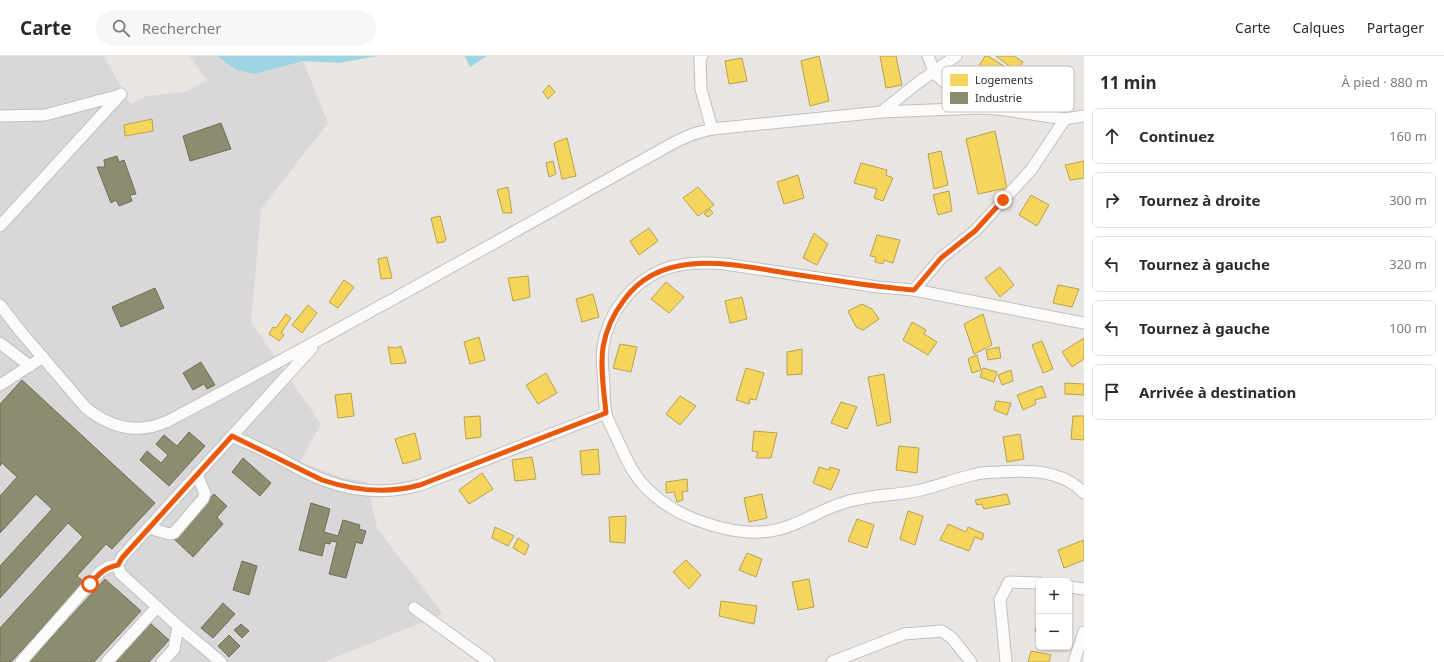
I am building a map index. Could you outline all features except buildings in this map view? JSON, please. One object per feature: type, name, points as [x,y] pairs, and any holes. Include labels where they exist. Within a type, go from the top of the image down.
[{"type":"street","points":[[702,56],[700,58],[701,89],[712,129]]},
{"type":"street","points":[[928,56],[934,71],[942,78]]},
{"type":"street","points":[[881,112],[956,56]]},
{"type":"street","points":[[0,116],[45,115],[121,94],[0,226]]},
{"type":"street","points":[[0,305],[86,408],[95,415],[112,424],[138,429],[148,429],[168,422],[318,341],[677,141],[693,134],[712,129],[881,112],[942,109]]},
{"type":"street","points":[[1018,112],[1064,119],[1084,116]]},
{"type":"street","points":[[914,290],[941,258],[975,231],[1031,170],[1064,119]]},
{"type":"street","points":[[1084,323],[914,290],[878,287],[714,263],[680,265],[663,270],[646,279],[628,293],[609,325],[602,357],[606,413],[627,461],[635,475],[659,499],[672,508],[691,518],[736,531],[758,533],[773,531],[851,500],[921,490],[980,473],[1024,470],[1054,475],[1076,485],[1084,493]]},
{"type":"street","points":[[221,662],[178,626],[120,573],[118,565],[122,558],[197,474],[318,341]]},
{"type":"street","points":[[0,343],[30,366]]},
{"type":"street","points":[[0,385],[43,357]]},
{"type":"street","points":[[232,436],[322,480],[351,489],[388,491],[420,485],[606,413]]},
{"type":"street","points":[[149,528],[169,534],[174,533],[203,499],[205,494],[197,474]]},
{"type":"street","points":[[21,662],[100,572],[108,567],[118,565]]},
{"type":"street","points":[[1006,662],[1000,600],[1009,582],[1036,583]]},
{"type":"street","points":[[1072,587],[1084,589]]},
{"type":"street","points":[[107,662],[157,607]]},
{"type":"street","points":[[414,608],[489,662]]},
{"type":"street","points":[[162,662],[174,649],[178,626]]},
{"type":"street","points":[[832,662],[904,634],[942,631],[952,638],[971,662]]},
{"type":"street","points":[[1074,662],[1084,632]]},
{"type":"shaded area","points":[[0,56],[104,56],[130,104],[147,96],[185,92],[207,80],[190,56],[217,56],[256,74],[303,61],[328,123],[261,209],[251,322],[321,424],[300,462],[342,478],[367,482],[377,528],[443,614],[324,662],[0,662]]},
{"type":"water","points":[[217,56],[377,56],[339,63],[303,61],[256,74],[236,70]]},
{"type":"water","points":[[465,56],[487,56],[470,67]]},
{"type":"route","points":[[90,584],[100,572],[108,567],[118,565],[122,558],[232,436],[322,480],[351,489],[388,491],[420,485],[606,413],[602,357],[609,325],[620,304],[628,293],[652,275],[680,265],[714,263],[878,287],[914,290],[941,258],[973,231],[975,231],[1003,200]]}]
